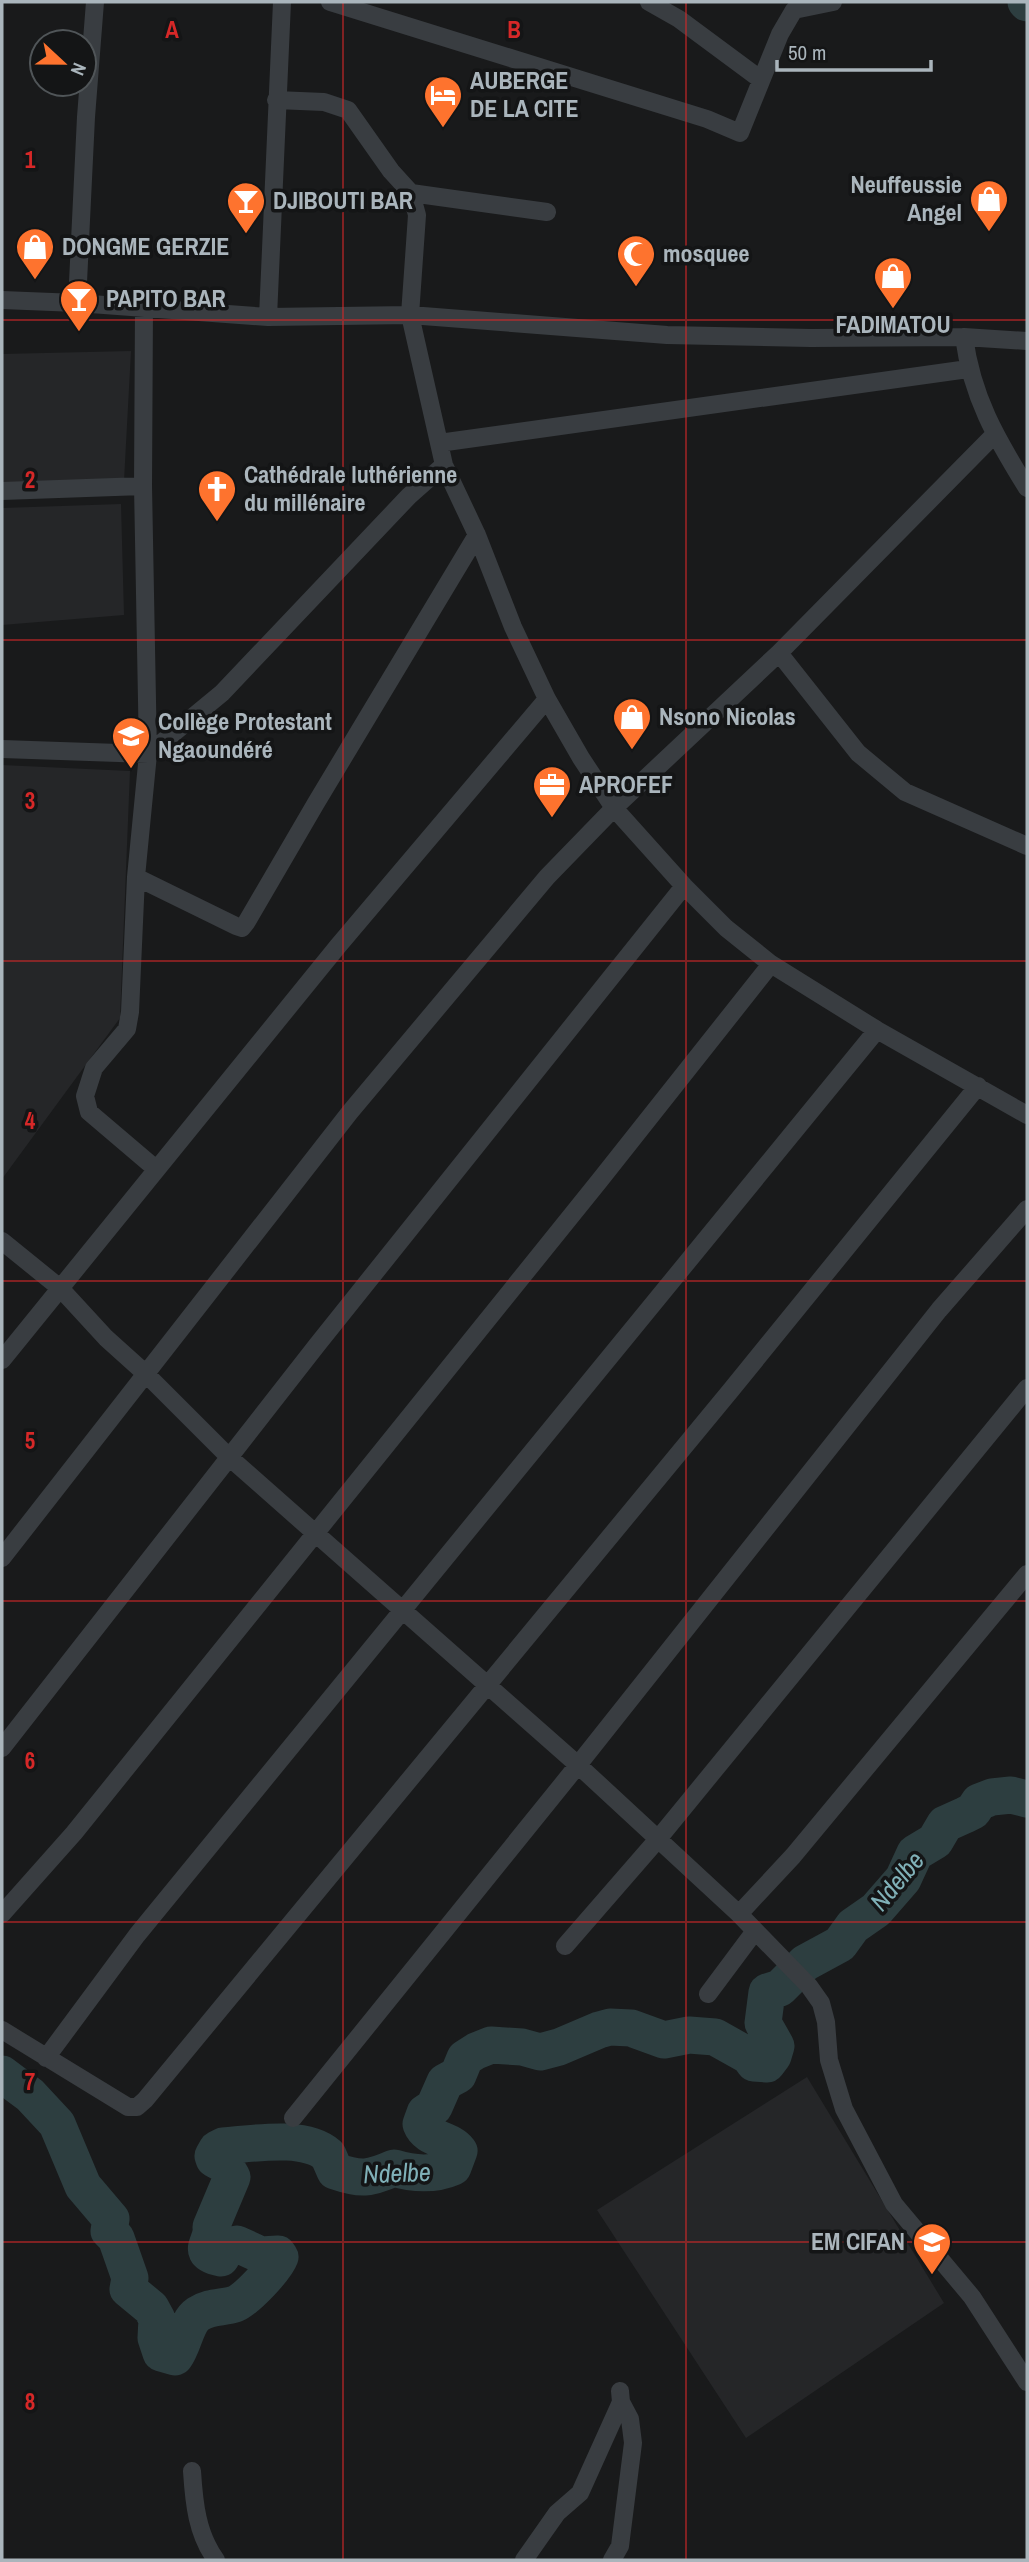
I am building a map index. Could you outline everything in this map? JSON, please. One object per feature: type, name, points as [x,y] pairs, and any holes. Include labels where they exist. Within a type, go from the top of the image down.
[{"type":"street","points":[[77,303],[86,117],[95,2]]},
{"type":"street","points":[[268,317],[282,2]]},
{"type":"street","points":[[330,2],[696,115],[740,133],[789,6],[833,2]]},
{"type":"street","points":[[649,2],[679,19],[760,79]]},
{"type":"street","points":[[276,100],[324,102],[348,110],[391,171],[411,192],[417,215],[410,315],[444,465],[477,535],[513,627],[547,699],[614,808],[726,928],[771,964],[877,1030],[1027,1115]]},
{"type":"street","points":[[411,192],[547,212]]},
{"type":"street","points":[[2,300],[268,317],[410,315],[667,335],[964,337],[1027,341]]},
{"type":"street","points":[[144,307],[143,486],[148,754],[136,877],[130,1012],[127,1029],[94,1068],[85,1096],[89,1112],[156,1169]]},
{"type":"street","points":[[964,337],[968,369],[994,435],[1027,488]]},
{"type":"street","points":[[439,443],[968,369]]},
{"type":"street","points":[[2,1558],[350,1112],[547,877],[614,808],[779,653],[994,435]]},
{"type":"street","points":[[2,749],[148,754],[222,692],[409,496],[444,465]]},
{"type":"street","points":[[2,491],[143,486]]},
{"type":"street","points":[[136,877],[242,928],[477,535]]},
{"type":"street","points":[[779,653],[858,753],[905,792],[1027,846]]},
{"type":"street","points":[[2,1360],[338,946],[547,699]]},
{"type":"street","points":[[2,1748],[229,1457],[684,886]]},
{"type":"street","points":[[2,1914],[74,1833],[771,964]]},
{"type":"street","points":[[46,2058],[136,1935],[877,1030]]},
{"type":"street","points":[[2,2030],[128,2107],[137,2107],[731,1390],[978,1086]]},
{"type":"street","points":[[293,2118],[578,1765],[939,1310],[1027,1209]]},
{"type":"street","points":[[2,1241],[60,1288],[106,1338],[229,1457],[578,1765],[739,1914],[809,1986],[821,2003],[826,2022],[829,2060],[844,2109],[894,2204],[972,2297],[1027,2382]]},
{"type":"street","points":[[565,1946],[658,1839],[1027,1388]]},
{"type":"street","points":[[739,1914],[793,1856],[1027,1574]]},
{"type":"street","points":[[708,1994],[755,1931]]},
{"type":"street","points":[[524,2560],[557,2513],[580,2493],[620,2397],[631,2419],[633,2443],[620,2546],[612,2560]]},
{"type":"street","points":[[192,2471],[194,2507],[206,2547],[216,2560]]},
{"type":"shaded area","points":[[131,351],[124,481],[2,485],[2,354]]},
{"type":"shaded area","points":[[121,504],[124,615],[2,625],[2,508]]},
{"type":"shaded area","points":[[2,765],[130,771],[120,1018],[2,1179]]},
{"type":"shaded area","points":[[807,2077],[944,2303],[746,2438],[597,2210]]},
{"type":"waterway","name":"Ndelbe","points":[[2,2074],[30,2095],[57,2124],[83,2186],[111,2219],[109,2231],[116,2238],[130,2278],[128,2289],[151,2308],[157,2319],[156,2338],[161,2353],[175,2357],[188,2328],[198,2314],[240,2301],[267,2275],[280,2257],[278,2254],[261,2255],[237,2244],[227,2247],[221,2258],[206,2250],[211,2227],[232,2177],[225,2165],[214,2159],[217,2149],[263,2142],[306,2144],[328,2155],[335,2171],[359,2177],[394,2168],[424,2173],[453,2167],[459,2151],[428,2133],[421,2124],[425,2113],[434,2107],[445,2082],[458,2075],[465,2058],[491,2045],[522,2047],[540,2052],[610,2027],[631,2028],[664,2040],[689,2035],[715,2037],[749,2056],[754,2063],[767,2064],[776,2046],[763,2023],[767,1992],[780,1988],[805,1963],[840,1944],[853,1926],[876,1910],[903,1879],[915,1853],[935,1841],[945,1824],[973,1811],[979,1802],[992,1797],[1011,1795],[1027,1799]]},
{"type":"place","name":"AUBERGE DE LA CITE","points":[[443,129]]},
{"type":"place","name":"Neuffeussie Angel","points":[[989,233]]},
{"type":"place","name":"DJIBOUTI BAR","points":[[246,235]]},
{"type":"place","name":"DONGME GERZIE","points":[[35,281]]},
{"type":"place","name":"mosquee","points":[[636,288]]},
{"type":"place","name":"FADIMATOU","points":[[893,310]]},
{"type":"place","name":"PAPITO BAR","points":[[79,333]]},
{"type":"place","name":"Cathédrale luthérienne du millénaire","points":[[217,523]]},
{"type":"place","name":"Nsono Nicolas","points":[[632,751]]},
{"type":"place","name":"Collège Protestant Ngaoundéré","points":[[131,770]]},
{"type":"place","name":"APROFEF","points":[[552,819]]},
{"type":"place","name":"EM CIFAN","points":[[932,2276]]}]
